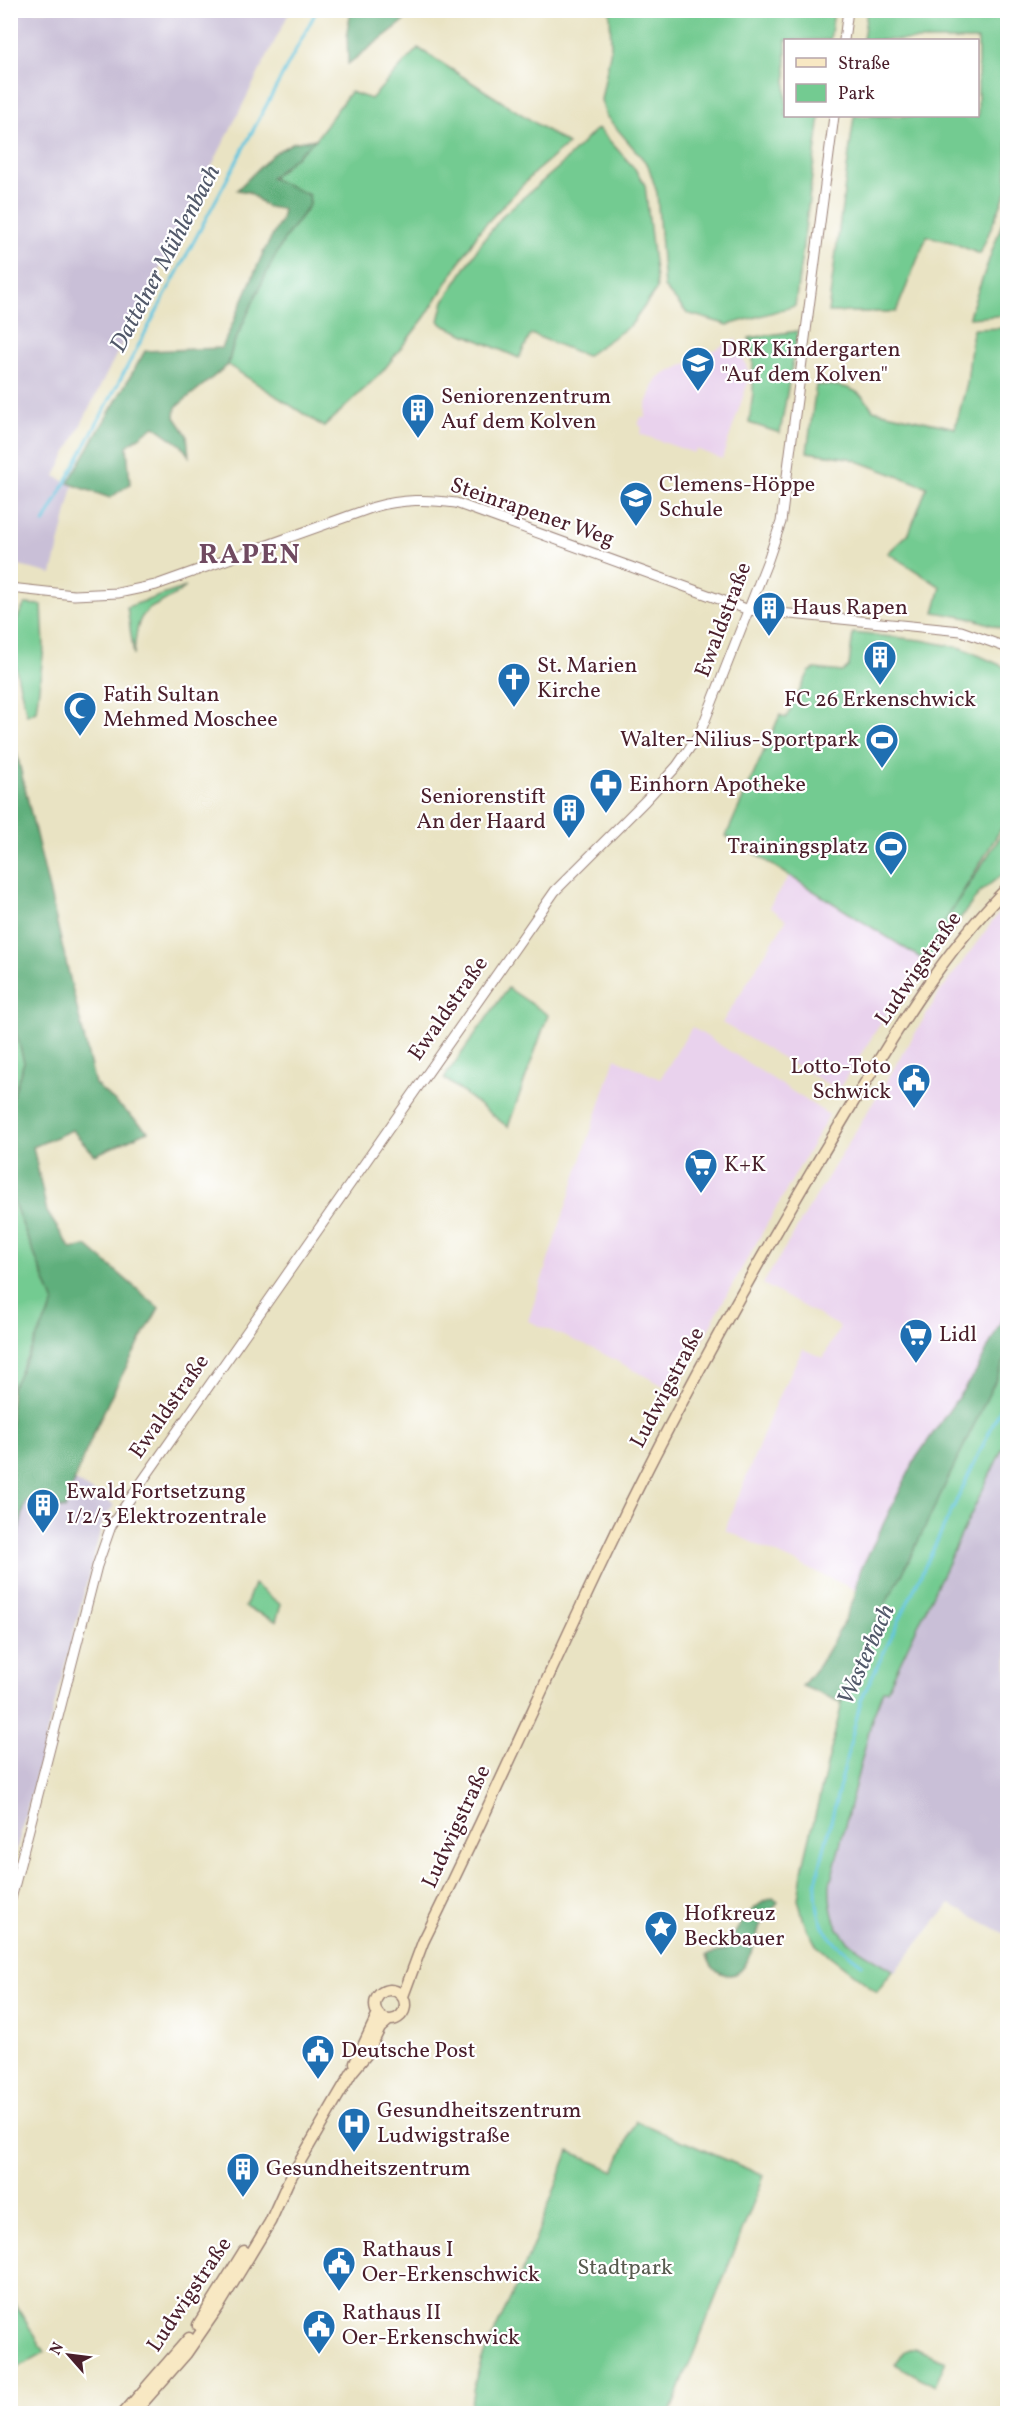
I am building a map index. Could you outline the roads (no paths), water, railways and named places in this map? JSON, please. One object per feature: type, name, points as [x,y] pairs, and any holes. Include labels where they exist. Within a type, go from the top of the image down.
[{"type":"main road","name":"Ludwigstraße","points":[[403,1996],[423,1942],[613,1539],[719,1332],[823,1153],[916,1003],[952,950],[1008,887]]},
{"type":"main road","name":"Ludwigstraße","points":[[391,1990],[423,1942]]},
{"type":"main road","points":[[391,1990],[403,1996],[405,2005],[403,2012],[397,2018],[389,2020],[378,2014],[375,2007],[377,1997],[385,1991],[391,1990]]},
{"type":"main road","name":"Ludwigstraße","points":[[123,2414],[190,2337],[282,2193],[352,2072],[378,2014]]},
{"type":"main road","name":"Ludwigstraße","points":[[352,2072],[367,2054],[380,2028],[389,2020]]},
{"type":"main road","name":"Ludwigstraße","points":[[133,2414],[186,2354],[219,2306],[270,2222],[282,2193]]},
{"type":"street","points":[[844,39],[848,10]]},
{"type":"street","name":"Ewaldstraße","points":[[10,1903],[97,1566],[111,1526],[555,891],[645,801],[683,758],[700,733],[776,539],[783,508],[834,117]]},
{"type":"street","name":"Steinrapener Weg","points":[[10,588],[74,595],[118,593],[156,585],[374,507],[414,499],[456,503],[749,610],[961,631],[1008,648]]},
{"type":"waterway","name":"Dattelner Mühlenbach","points":[[44,523],[317,10]]},
{"type":"waterway","name":"Westerbach","points":[[862,1964],[840,1947],[825,1930],[816,1898],[816,1882],[861,1700],[1008,1393]]},
{"type":"place","name":"DRK Kindergarten \"Auf dem Kolven\"","points":[[698,392]]},
{"type":"place","name":"Seniorenzentrum Auf dem Kolven","points":[[418,439]]},
{"type":"place","name":"Clemens-Höppe Schule","points":[[636,527]]},
{"type":"place","name":"Haus Rapen","points":[[769,637]]},
{"type":"place","name":"FC 26 Erkenschwick","points":[[880,686]]},
{"type":"place","name":"St. Marien Kirche","points":[[514,708]]},
{"type":"place","name":"Fatih Sultan Mehmed Moschee","points":[[80,737]]},
{"type":"place","name":"Walter-Nilius-Sportpark","points":[[882,769]]},
{"type":"place","name":"Einhorn Apotheke","points":[[606,814]]},
{"type":"place","name":"Seniorenstift An der Haard","points":[[569,839]]},
{"type":"place","name":"Trainingsplatz","points":[[891,876]]},
{"type":"place","name":"Lotto-Toto Schwick","points":[[914,1109]]},
{"type":"place","name":"K+K","points":[[701,1194]]},
{"type":"place","name":"Lidl","points":[[916,1364]]},
{"type":"place","name":"Ewald Fortsetzung 1/2/3 Elektrozentrale","points":[[43,1534]]},
{"type":"place","name":"Hofkreuz Beckbauer","points":[[661,1956]]},
{"type":"place","name":"Deutsche Post","points":[[318,2080]]},
{"type":"place","name":"Gesundheitszentrum Ludwigstraße","points":[[354,2153]]},
{"type":"place","name":"Gesundheitszentrum","points":[[243,2198]]},
{"type":"place","name":"Rathaus I Oer-Erkenschwick","points":[[339,2292]]},
{"type":"place","name":"Rathaus II Oer-Erkenschwick","points":[[319,2355]]},
{"type":"district","name":"RAPEN","points":[[250,555]]},
{"type":"park label","name":"Stadtpark","points":[[625,2268]]}]
